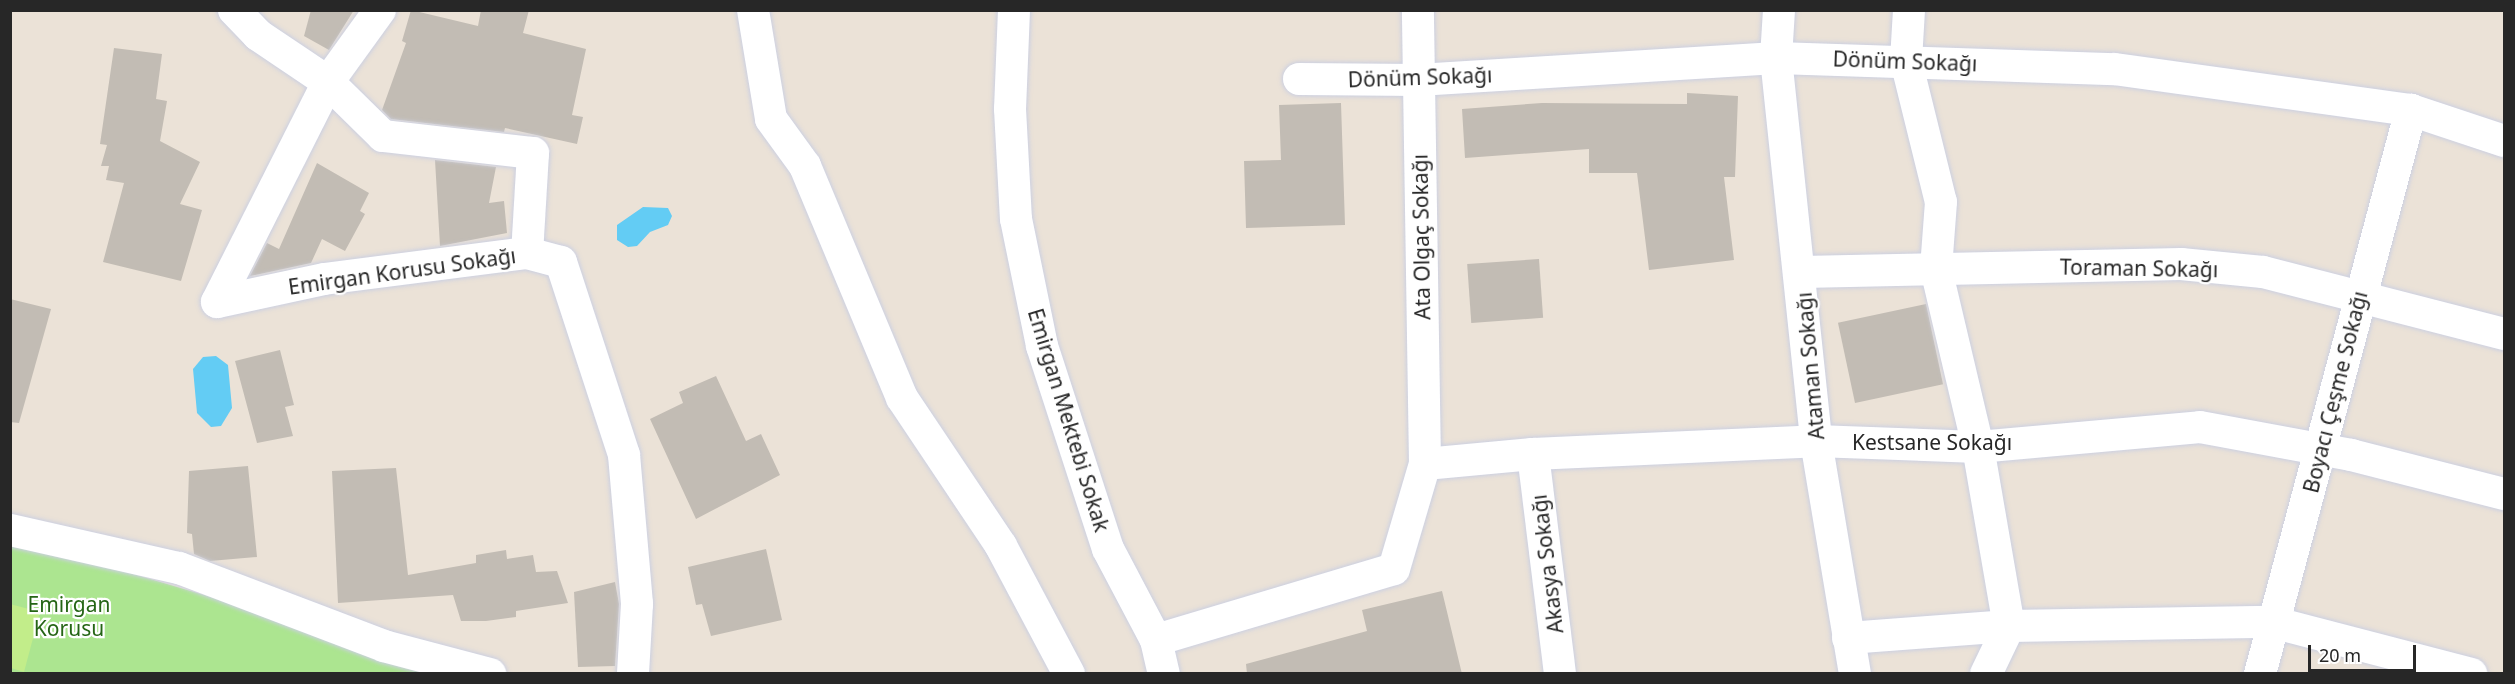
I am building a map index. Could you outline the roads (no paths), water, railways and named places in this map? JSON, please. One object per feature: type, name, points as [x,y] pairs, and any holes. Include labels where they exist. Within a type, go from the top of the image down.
[{"type":"street","points":[[234,10],[258,34],[328,82],[383,136],[533,153],[527,253]]},
{"type":"street","points":[[328,82],[380,10]]},
{"type":"street","points":[[753,10],[771,119],[806,166],[902,398],[1001,546],[1069,674]]},
{"type":"street","name":"Emirgan Mektebi Sokak","points":[[1014,10],[1010,109],[1016,219],[1042,346],[1108,549],[1156,640],[1164,674]]},
{"type":"street","name":"Ata Olgaç Sokağı","points":[[1156,640],[1394,569],[1425,464],[1418,10]]},
{"type":"street","name":"Ataman Sokağı","points":[[1779,10],[1776,58],[1802,272],[1816,441],[1855,674]]},
{"type":"street","points":[[1909,10],[1906,61],[1941,202],[1936,270],[1978,447],[2009,626],[1986,674]]},
{"type":"street","name":"Dönüm Sokağı","points":[[1299,79],[1418,80],[1776,58],[2115,69],[2411,110],[2505,141]]},
{"type":"street","name":"Emirgan Korusu Sokağı","points":[[328,82],[217,302],[324,279],[527,253],[561,261],[624,456],[637,604],[633,674]]},
{"type":"street","name":"Boyacı Çeşme Sokağı","points":[[2260,674],[2272,621],[2323,450],[2359,299],[2411,110]]},
{"type":"street","name":"Toraman Sokağı","points":[[1802,272],[2181,264],[2262,273],[2505,334]]},
{"type":"street","name":"Kestsane Sokağı","points":[[1425,464],[1533,454],[1816,441],[1978,447],[2200,427],[2323,450],[2505,494]]},
{"type":"street","name":"Akasya Sokağı","points":[[1533,454],[1560,674]]},
{"type":"street","points":[[10,530],[179,568],[384,646],[489,674]]},
{"type":"street","points":[[1848,638],[2009,626],[2272,621],[2471,674]]},
{"type":"water","points":[[643,207],[668,208],[672,216],[668,225],[650,232],[637,246],[628,247],[617,240],[617,225]]},
{"type":"water","points":[[216,356],[228,365],[232,408],[221,426],[211,427],[197,413],[193,369],[203,357]]},
{"type":"park label","name":"Emirgan Korusu","points":[[69,616]]}]
